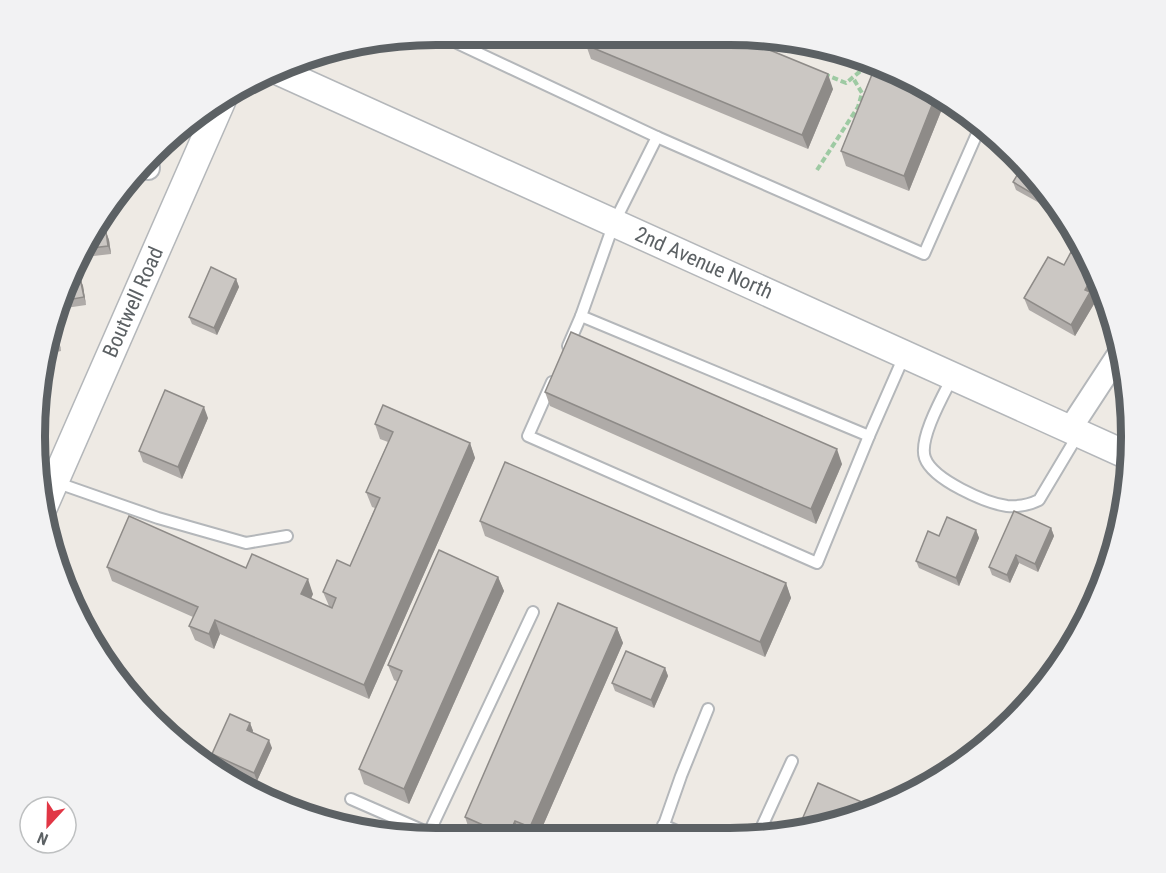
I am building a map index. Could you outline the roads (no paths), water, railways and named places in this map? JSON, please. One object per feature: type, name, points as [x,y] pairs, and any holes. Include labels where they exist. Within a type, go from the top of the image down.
[{"type":"street","name":"2nd Avenue North","points":[[287,75],[1120,452]]},
{"type":"street","name":"Boutwell Road","points":[[49,494],[217,113]]},
{"type":"street","points":[[1075,431],[1114,364]]},
{"type":"lane","points":[[463,45],[657,137],[924,254],[977,133]]},
{"type":"lane","points":[[562,360],[581,316],[614,222],[657,137]]},
{"type":"lane","points":[[581,316],[869,436]]},
{"type":"lane","points":[[557,371],[528,436],[817,563],[905,354]]},
{"type":"lane","points":[[953,376],[925,442],[925,458],[938,475],[976,496],[1006,506],[1030,504],[1039,500],[1075,431]]},
{"type":"lane","points":[[49,494],[158,518],[246,543],[287,536]]},
{"type":"lane","points":[[435,828],[533,612]]},
{"type":"lane","points":[[662,828],[708,709]]},
{"type":"lane","points":[[762,826],[792,762]]},
{"type":"lane","points":[[351,799],[412,827]]}]
